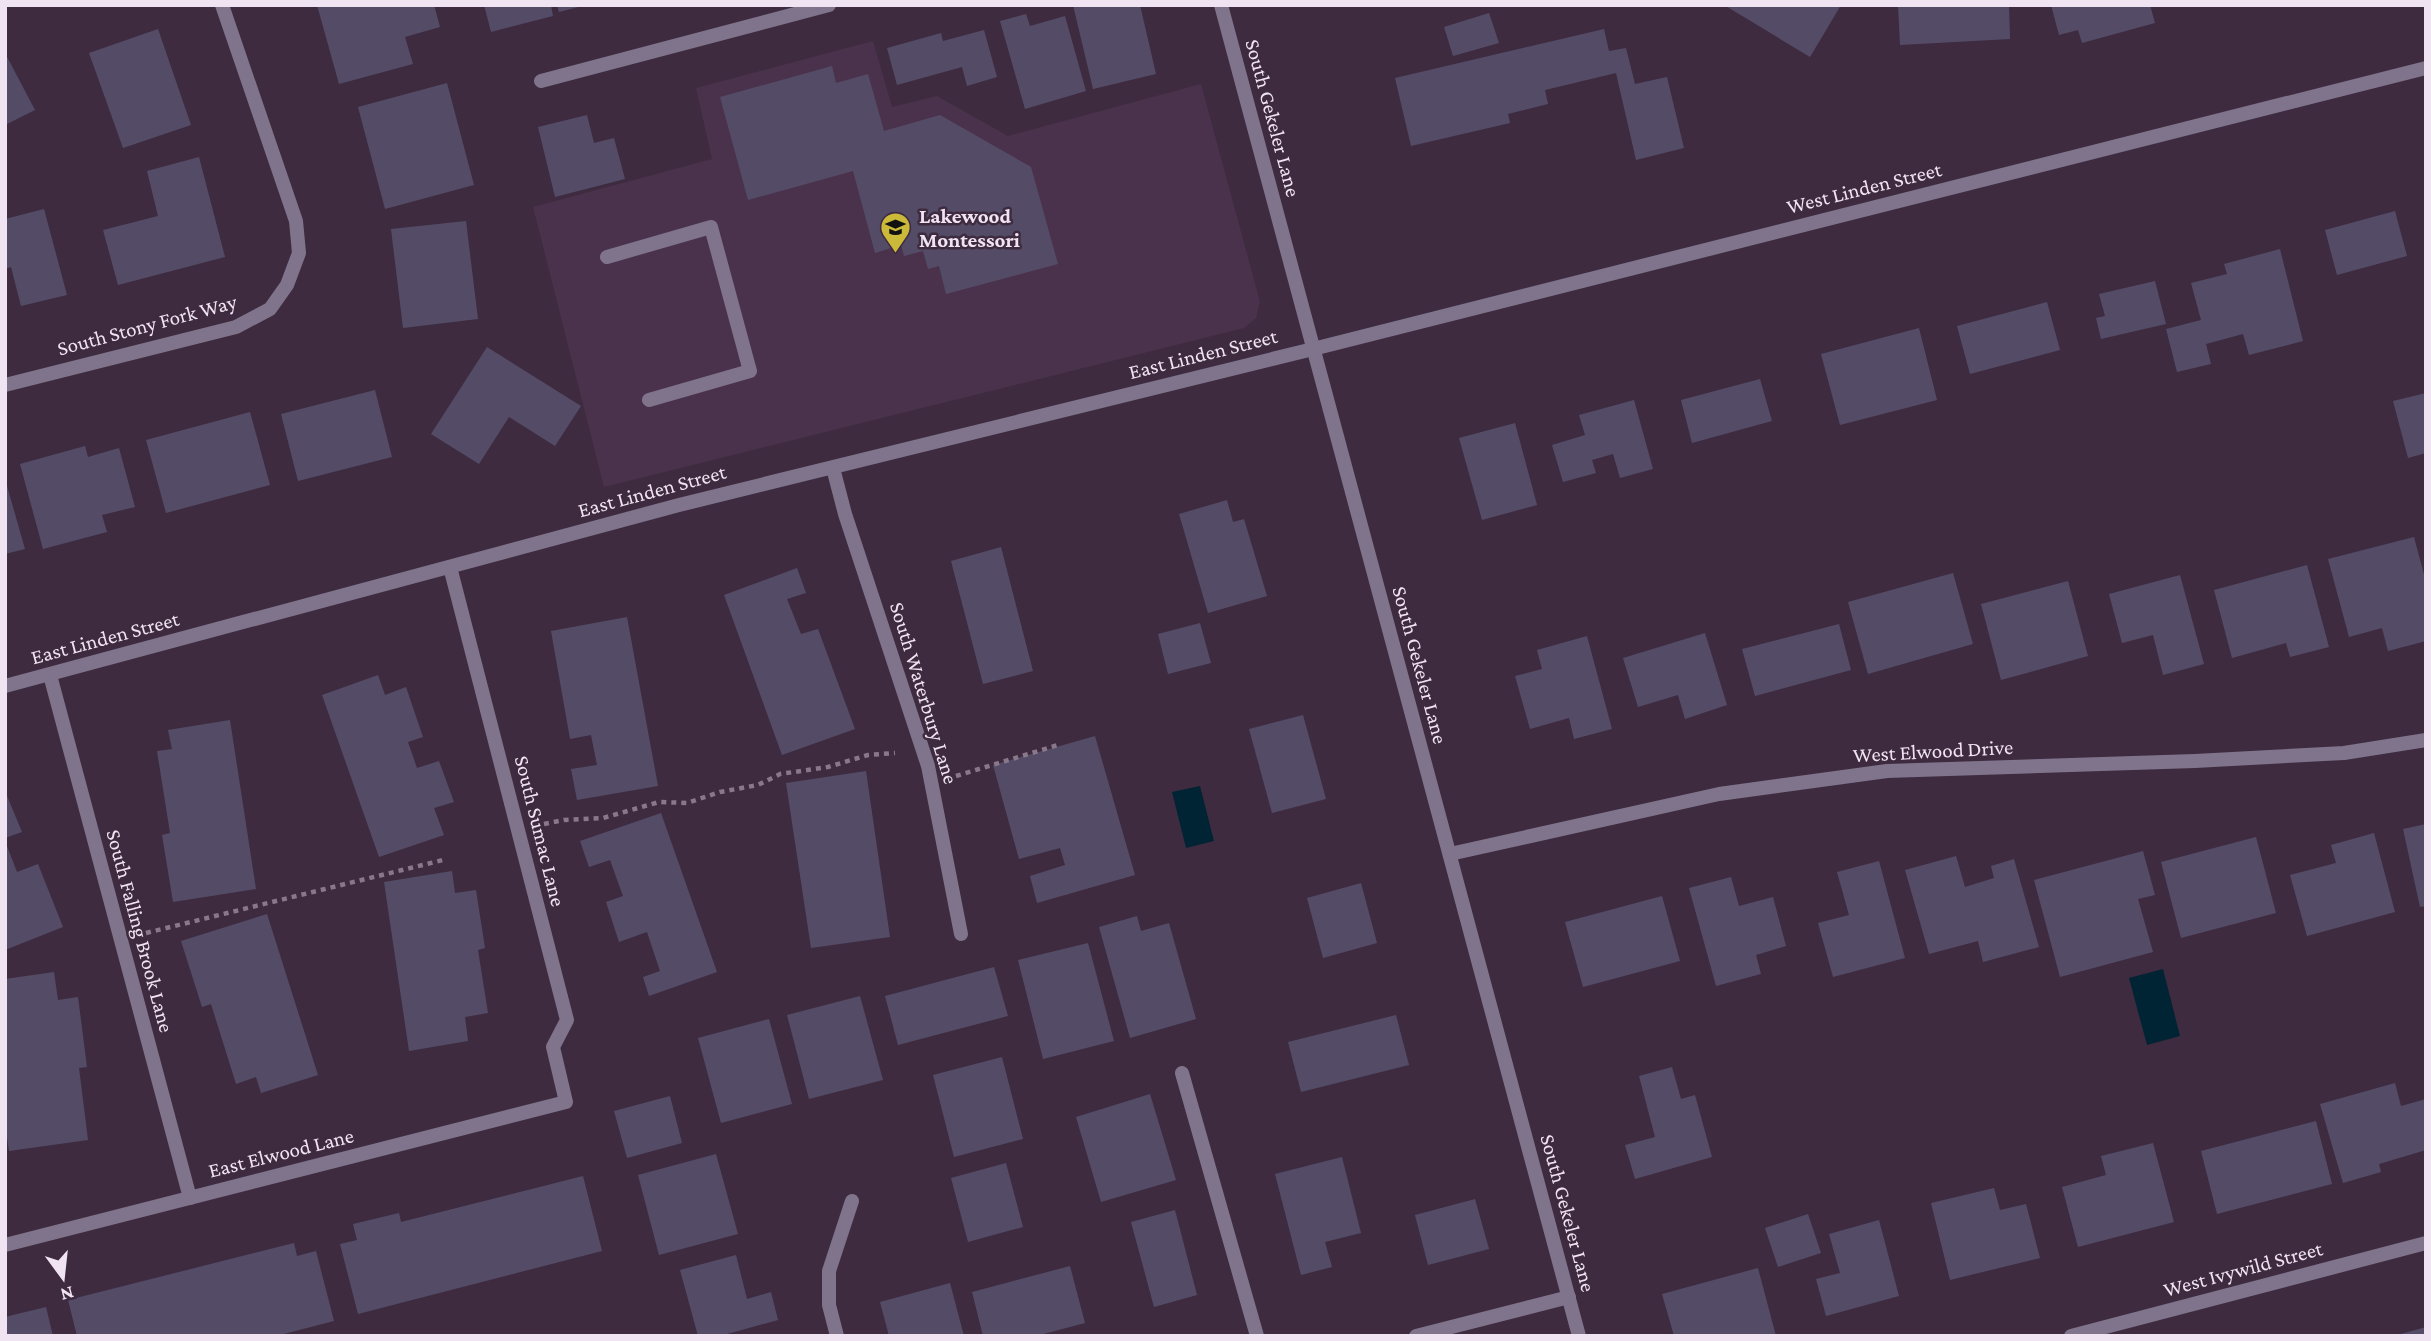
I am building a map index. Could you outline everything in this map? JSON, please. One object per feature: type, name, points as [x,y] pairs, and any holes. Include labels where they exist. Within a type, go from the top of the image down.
[{"type":"street","name":"South Stony Fork Way","points":[[5,385],[236,327],[270,309],[287,285],[299,253],[296,221],[222,5]]},
{"type":"street","points":[[541,82],[830,5]]},
{"type":"street","name":"South Gekeler Lane","points":[[1221,5],[1579,1336]]},
{"type":"street","name":"West Linden Street","points":[[1313,349],[2426,68]]},
{"type":"street","points":[[607,257],[711,227],[750,371],[649,400]]},
{"type":"street","name":"East Linden Street","points":[[5,686],[679,505],[1313,349]]},
{"type":"street","name":"South Waterbury Lane","points":[[832,468],[928,766],[961,934]]},
{"type":"street","name":"South Sumac Lane","points":[[450,567],[567,1020],[553,1047],[566,1102]]},
{"type":"street","name":"South Falling Brook Lane","points":[[50,675],[190,1198]]},
{"type":"street","name":"West Elwood Drive","points":[[1450,853],[1719,794],[1887,771],[2182,762],[2344,753],[2426,740]]},
{"type":"street","points":[[1182,1073],[1257,1336]]},
{"type":"street","name":"East Elwood Lane","points":[[5,1245],[566,1102]]},
{"type":"street","points":[[837,1336],[828,1305],[829,1271],[852,1201]]},
{"type":"street","name":"West Ivywild Street","points":[[2071,1336],[2426,1242]]},
{"type":"street","points":[[1416,1336],[1569,1297]]},
{"type":"path","points":[[956,776],[1058,746]]},
{"type":"path","points":[[540,825],[564,820],[603,818],[659,802],[687,803],[720,792],[758,785],[780,774],[828,767],[868,755],[903,752]]},
{"type":"path","points":[[146,933],[447,859]]},
{"type":"shaded area","name":"Lakewood Montessori","points":[[873,41],[892,107],[937,96],[1008,136],[1201,84],[1260,302],[1256,318],[1244,328],[604,487],[533,207],[712,159],[696,88]]},
{"type":"water","points":[[1200,786],[1214,841],[1186,848],[1172,792]]},
{"type":"water","points":[[2163,969],[2180,1036],[2147,1045],[2129,978]]},
{"type":"building","points":[[317,5],[434,5],[440,27],[405,37],[413,64],[339,84]]},
{"type":"building","points":[[484,5],[551,5],[553,16],[491,32]]},
{"type":"building","points":[[557,5],[582,5],[582,6],[559,12]]},
{"type":"building","points":[[1073,5],[1140,5],[1156,74],[1093,89]]},
{"type":"building","points":[[1724,5],[1841,5],[1810,57]]},
{"type":"building","points":[[1898,5],[2009,5],[2010,39],[1900,45]]},
{"type":"building","points":[[2051,5],[2150,5],[2155,23],[2082,43],[2078,30],[2059,35]]},
{"type":"building","points":[[1489,13],[1499,43],[1453,56],[1444,27]]},
{"type":"building","points":[[1026,14],[1030,26],[1065,16],[1086,91],[1025,109],[1000,21]]},
{"type":"building","points":[[158,29],[191,125],[123,148],[89,53]]},
{"type":"building","points":[[1604,29],[1609,51],[1626,48],[1635,84],[1667,77],[1684,148],[1636,160],[1616,73],[1545,90],[1548,104],[1508,114],[1510,123],[1411,146],[1395,78]]},
{"type":"building","points":[[984,30],[997,77],[967,86],[962,67],[897,85],[887,48],[941,33],[943,41]]},
{"type":"building","points":[[5,53],[35,110],[5,125]]},
{"type":"building","points":[[832,66],[836,83],[868,74],[884,131],[940,115],[1031,167],[1058,264],[946,294],[939,266],[928,269],[923,251],[904,256],[901,245],[875,253],[853,171],[748,200],[720,97]]},
{"type":"building","points":[[447,83],[474,185],[385,209],[358,107]]},
{"type":"building","points":[[587,115],[594,143],[614,138],[625,179],[555,197],[538,127]]},
{"type":"building","points":[[199,157],[225,257],[118,285],[103,230],[158,216],[147,171]]},
{"type":"building","points":[[44,209],[67,295],[21,306],[11,267],[5,269],[5,219]]},
{"type":"building","points":[[2395,211],[2407,256],[2337,275],[2325,230]]},
{"type":"building","points":[[466,221],[478,319],[403,328],[391,229]]},
{"type":"building","points":[[2280,249],[2303,341],[2249,355],[2243,334],[2206,344],[2211,364],[2177,372],[2166,329],[2201,320],[2191,283],[2227,274],[2224,264]]},
{"type":"building","points":[[2155,281],[2166,324],[2101,339],[2096,318],[2105,316],[2099,294]]},
{"type":"building","points":[[2047,302],[2060,350],[1970,374],[1957,326]]},
{"type":"building","points":[[1919,328],[1937,400],[1840,425],[1821,354]]},
{"type":"building","points":[[487,347],[581,406],[555,446],[509,417],[479,464],[431,434]]},
{"type":"building","points":[[1760,379],[1772,421],[1692,443],[1681,400]]},
{"type":"building","points":[[375,390],[392,457],[298,481],[281,414]]},
{"type":"building","points":[[2426,393],[2426,453],[2408,458],[2393,401]]},
{"type":"building","points":[[1634,400],[1653,469],[1620,478],[1613,454],[1592,460],[1596,473],[1563,482],[1552,445],[1585,435],[1579,415]]},
{"type":"building","points":[[250,412],[270,485],[166,513],[146,440]]},
{"type":"building","points":[[1515,423],[1537,505],[1482,520],[1459,438]]},
{"type":"building","points":[[85,446],[88,457],[119,448],[135,507],[102,515],[107,532],[43,549],[20,464]]},
{"type":"building","points":[[5,479],[25,549],[5,554]]},
{"type":"building","points":[[1227,500],[1233,522],[1244,519],[1267,596],[1208,613],[1179,514]]},
{"type":"building","points":[[2414,537],[2426,582],[2426,641],[2388,651],[2382,628],[2349,637],[2328,559]]},
{"type":"building","points":[[1001,547],[1033,671],[983,684],[951,561]]},
{"type":"building","points":[[2307,565],[2329,647],[2290,657],[2286,643],[2232,658],[2214,590]]},
{"type":"building","points":[[797,568],[806,593],[787,599],[801,634],[818,629],[855,729],[782,755],[724,595]]},
{"type":"building","points":[[1953,573],[1973,644],[1868,674],[1848,602]]},
{"type":"building","points":[[2180,575],[2204,664],[2163,675],[2153,635],[2122,643],[2109,594]]},
{"type":"building","points":[[2068,581],[2088,656],[2001,680],[1981,604]]},
{"type":"building","points":[[627,617],[658,786],[577,800],[571,769],[597,765],[591,735],[570,739],[551,631]]},
{"type":"building","points":[[1200,623],[1211,663],[1168,674],[1158,634]]},
{"type":"building","points":[[1839,624],[1851,670],[1755,696],[1742,649]]},
{"type":"building","points":[[1705,633],[1727,705],[1685,719],[1678,695],[1638,707],[1623,658]]},
{"type":"building","points":[[1587,636],[1612,729],[1574,739],[1569,718],[1530,729],[1515,676],[1542,669],[1537,650]]},
{"type":"building","points":[[378,675],[385,695],[406,687],[423,737],[408,742],[417,768],[439,761],[454,802],[434,808],[444,835],[379,857],[322,695]]},
{"type":"building","points":[[1303,715],[1326,799],[1272,813],[1249,729]]},
{"type":"building","points":[[230,720],[256,889],[173,902],[162,835],[170,833],[157,751],[172,749],[168,730]]},
{"type":"building","points":[[1095,736],[1135,875],[1037,903],[1030,876],[1065,865],[1060,848],[1019,859],[993,765]]},
{"type":"building","points":[[866,771],[890,937],[811,948],[786,783]]},
{"type":"building","points":[[5,791],[22,832],[5,838]]},
{"type":"building","points":[[661,813],[717,972],[649,996],[643,977],[660,971],[647,932],[619,942],[606,902],[623,896],[610,860],[589,867],[580,841]]},
{"type":"building","points":[[2426,824],[2426,906],[2420,907],[2403,829]]},
{"type":"building","points":[[2374,833],[2395,912],[2307,936],[2290,875],[2336,863],[2331,845]]},
{"type":"building","points":[[2256,837],[2276,913],[2181,938],[2161,862]]},
{"type":"building","points":[[5,841],[17,872],[38,864],[63,927],[5,950]]},
{"type":"building","points":[[2143,851],[2155,895],[2138,899],[2153,952],[2060,977],[2034,880]]},
{"type":"building","points":[[1956,856],[1965,887],[1994,878],[1991,866],[2014,859],[2039,947],[1983,962],[1978,941],[1929,954],[1905,870]]},
{"type":"building","points":[[1879,861],[1905,958],[1833,977],[1818,923],[1849,915],[1837,872]]},
{"type":"building","points":[[452,871],[455,893],[476,890],[485,948],[478,950],[488,1013],[465,1017],[468,1041],[409,1051],[384,882]]},
{"type":"building","points":[[1731,877],[1739,906],[1773,897],[1786,946],[1756,955],[1761,974],[1716,986],[1689,888]]},
{"type":"building","points":[[1361,883],[1377,943],[1323,958],[1307,898]]},
{"type":"building","points":[[1662,896],[1680,961],[1583,987],[1565,922]]},
{"type":"building","points":[[267,914],[318,1075],[261,1093],[256,1077],[236,1084],[211,1004],[202,1007],[181,941]]},
{"type":"building","points":[[1137,916],[1141,931],[1169,923],[1196,1019],[1130,1038],[1099,927]]},
{"type":"building","points":[[1088,943],[1114,1041],[1043,1059],[1018,960]]},
{"type":"building","points":[[994,967],[1008,1016],[898,1045],[885,996]]},
{"type":"building","points":[[54,972],[58,1000],[78,997],[87,1067],[79,1068],[88,1140],[9,1151],[5,1124],[5,979]]},
{"type":"building","points":[[860,996],[883,1080],[809,1099],[787,1015]]},
{"type":"building","points":[[1396,1015],[1409,1065],[1301,1092],[1288,1042]]},
{"type":"building","points":[[769,1019],[792,1104],[721,1123],[698,1038]]},
{"type":"building","points":[[1002,1057],[1023,1139],[954,1157],[933,1075]]},
{"type":"building","points":[[1672,1067],[1681,1099],[1695,1095],[1712,1157],[1635,1179],[1625,1145],[1655,1137],[1639,1076]]},
{"type":"building","points":[[2395,1083],[2401,1106],[2426,1099],[2426,1150],[2379,1164],[2381,1172],[2343,1183],[2320,1104]]},
{"type":"building","points":[[1150,1094],[1176,1180],[1101,1202],[1076,1117]]},
{"type":"building","points":[[670,1096],[682,1143],[627,1158],[614,1111]]},
{"type":"building","points":[[2316,1121],[2332,1184],[2217,1214],[2201,1151]]},
{"type":"building","points":[[2153,1143],[2174,1222],[2078,1247],[2062,1187],[2106,1175],[2101,1156]]},
{"type":"building","points":[[716,1154],[738,1234],[659,1255],[638,1175]]},
{"type":"building","points":[[1342,1157],[1361,1233],[1325,1242],[1332,1267],[1301,1275],[1275,1174]]},
{"type":"building","points":[[1006,1163],[1023,1227],[968,1242],[951,1178]]},
{"type":"building","points":[[583,1176],[602,1251],[358,1314],[340,1244],[357,1240],[353,1224],[399,1213],[401,1222]]},
{"type":"building","points":[[1994,1188],[2000,1210],[2026,1204],[2040,1258],[1950,1280],[1931,1203]]},
{"type":"building","points":[[1475,1199],[1489,1249],[1428,1265],[1415,1215]]},
{"type":"building","points":[[1175,1210],[1197,1295],[1154,1307],[1131,1222]]},
{"type":"building","points":[[1808,1214],[1821,1253],[1778,1267],[1765,1228]]},
{"type":"building","points":[[1879,1220],[1899,1296],[1826,1316],[1816,1279],[1840,1273],[1829,1234]]},
{"type":"building","points":[[294,1243],[297,1256],[316,1251],[334,1321],[276,1336],[77,1336],[68,1300]]},
{"type":"building","points":[[736,1255],[747,1299],[771,1292],[778,1320],[720,1336],[698,1336],[680,1270]]},
{"type":"building","points":[[1070,1266],[1085,1323],[1036,1336],[983,1336],[972,1292]]},
{"type":"building","points":[[1758,1268],[1776,1336],[1674,1336],[1662,1294]]},
{"type":"building","points":[[950,1283],[964,1336],[889,1336],[880,1302]]},
{"type":"building","points":[[46,1307],[53,1336],[5,1336],[5,1317]]},
{"type":"building","points":[[2426,1327],[2426,1336],[2397,1336],[2397,1335]]},
{"type":"place","name":"Lakewood Montessori","points":[[896,255]]}]
